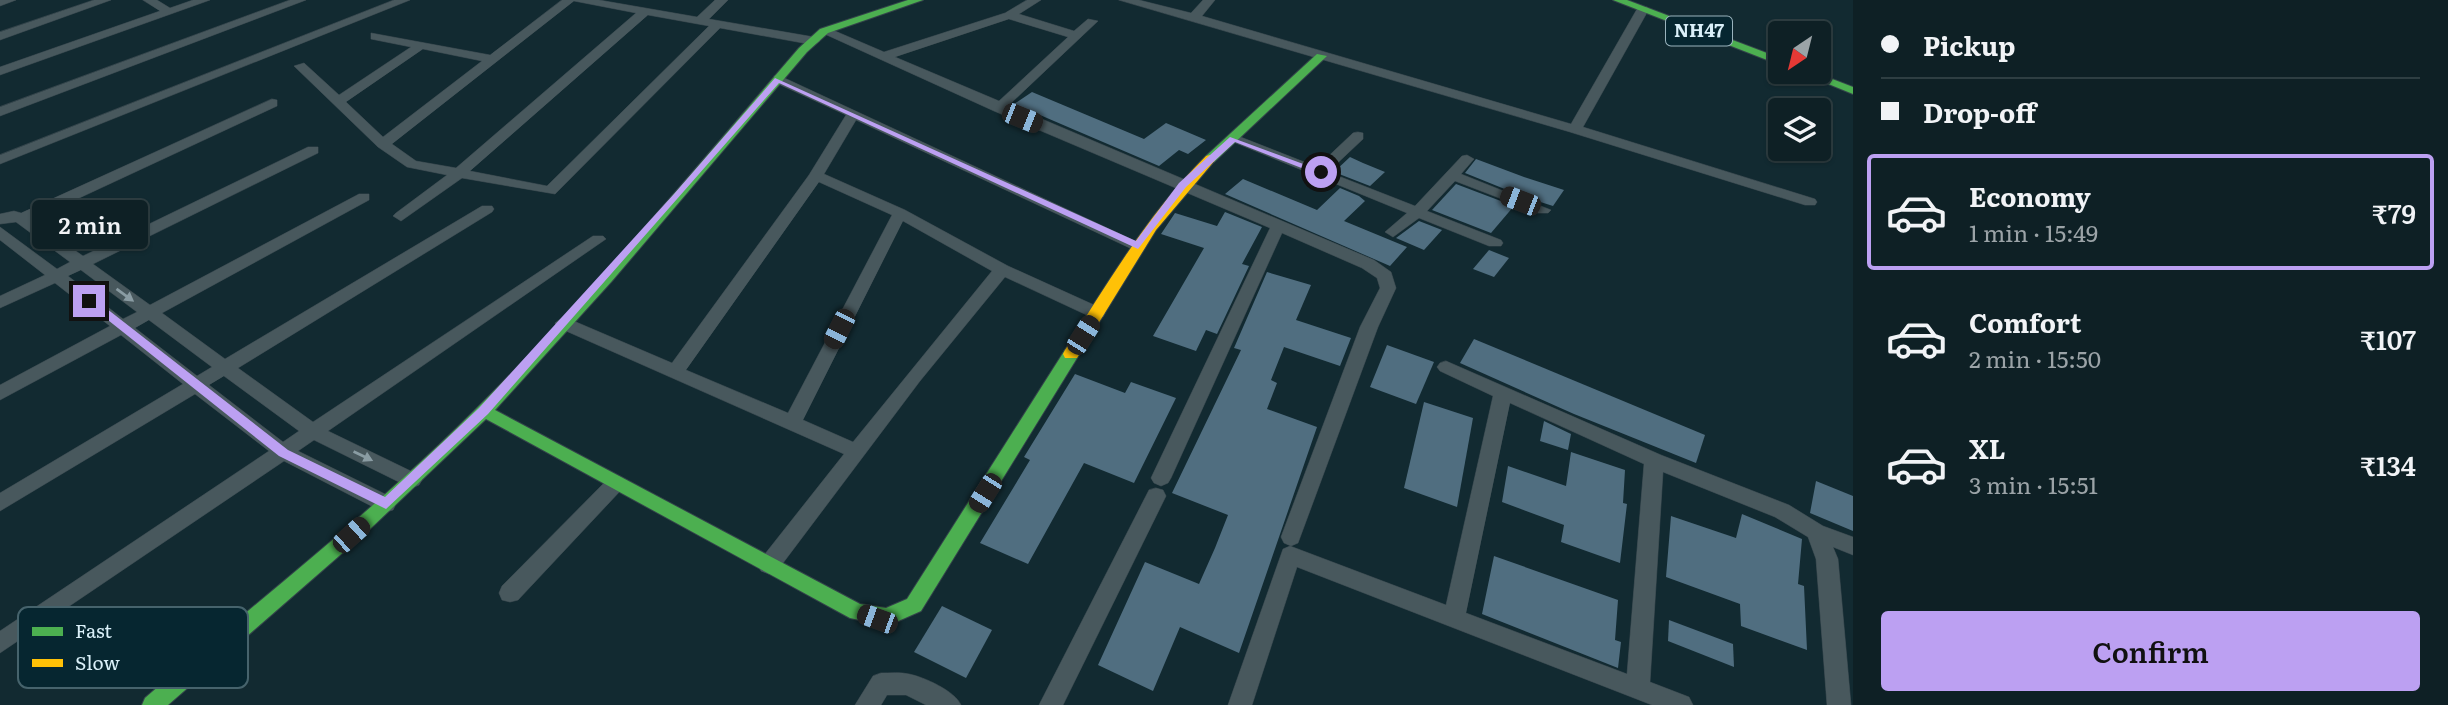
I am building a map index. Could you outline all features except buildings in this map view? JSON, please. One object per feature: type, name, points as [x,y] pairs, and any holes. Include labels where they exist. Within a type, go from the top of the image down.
[{"type":"main road","points":[[248,629],[484,411],[819,36],[918,0]]},
{"type":"main road","name":"NH47","points":[[1618,0],[1768,57]]},
{"type":"main road","points":[[484,411],[857,612],[877,619],[900,615],[914,605],[1138,246],[1182,185],[1321,56]]},
{"type":"main road","points":[[1831,82],[1853,91]]},
{"type":"main road","points":[[169,700],[182,688]]},
{"type":"street","points":[[0,3],[10,0]]},
{"type":"street","points":[[0,36],[105,0]]},
{"type":"street","points":[[149,0],[169,12]]},
{"type":"street","points":[[0,71],[204,0]]},
{"type":"street","points":[[0,112],[300,0]]},
{"type":"street","points":[[0,160],[404,0]]},
{"type":"street","points":[[383,144],[569,0]]},
{"type":"street","points":[[579,0],[638,6],[718,24],[819,36],[882,57],[1368,264],[1385,276],[1388,288],[1369,327],[1291,537]]},
{"type":"street","points":[[700,21],[722,0]]},
{"type":"street","points":[[882,57],[1009,15],[1034,0]]},
{"type":"street","points":[[1125,0],[1194,17],[1575,129],[1810,202]]},
{"type":"street","points":[[1194,17],[1209,0]]},
{"type":"street","points":[[401,216],[458,174],[638,6]]},
{"type":"street","points":[[1575,129],[1643,9]]},
{"type":"street","points":[[1009,15],[1076,36]]},
{"type":"street","points":[[999,108],[1092,21]]},
{"type":"street","points":[[300,66],[383,144],[412,164],[551,191],[718,24]]},
{"type":"street","points":[[375,36],[491,60]]},
{"type":"street","points":[[338,102],[421,45]]},
{"type":"street","points":[[778,79],[1138,246]]},
{"type":"street","points":[[21,219],[272,103]]},
{"type":"street","points":[[676,372],[816,176],[853,114]]},
{"type":"street","points":[[1321,172],[1358,135]]},
{"type":"street","points":[[1233,139],[1496,243]]},
{"type":"street","points":[[0,303],[313,150]]},
{"type":"street","points":[[1393,232],[1418,212],[1467,159]]},
{"type":"street","points":[[1452,175],[1542,210]]},
{"type":"street","points":[[816,176],[900,213],[1002,270],[1097,313]]},
{"type":"street","points":[[0,393],[364,197]]},
{"type":"street","points":[[0,503],[198,386],[487,209]]},
{"type":"street","points":[[792,423],[900,213]]},
{"type":"street","points":[[386,504],[284,453],[56,275],[1,221],[13,216],[21,219],[314,432],[412,480]]},
{"type":"street","points":[[1051,705],[1158,487],[1278,226]]},
{"type":"street","points":[[54,607],[598,239]]},
{"type":"street","points":[[769,565],[856,451],[1002,270]]},
{"type":"street","points":[[563,323],[856,451]]},
{"type":"street","points":[[1446,367],[1654,460],[1782,511],[1816,532],[1853,547]]},
{"type":"street","points":[[1454,618],[1503,393]]},
{"type":"street","points":[[1638,688],[1654,460]]},
{"type":"street","points":[[510,593],[616,482]]},
{"type":"street","points":[[1816,532],[1827,559],[1839,705]]},
{"type":"street","points":[[1240,705],[1290,555],[1681,705]]},
{"type":"street","points":[[0,643],[18,631]]},
{"type":"street","points":[[867,705],[881,684],[908,684],[949,705]]},
{"type":"traffic: fast","points":[[248,622],[405,487],[485,410],[607,278],[803,50],[824,31],[918,0]]},
{"type":"traffic: fast","points":[[1618,0],[1768,57]]},
{"type":"traffic: fast","points":[[1210,159],[1321,56]]},
{"type":"traffic: fast","points":[[1831,82],[1853,91]]},
{"type":"traffic: fast","points":[[484,411],[857,612],[887,617],[914,605],[1071,354]]},
{"type":"traffic: fast","points":[[153,705],[172,688]]},
{"type":"traffic: slow","points":[[1071,354],[1151,227],[1169,203],[1210,159]]},
{"type":"route","points":[[89,301],[284,453],[386,504],[484,411],[678,197],[778,79],[1138,246],[1182,185],[1233,139],[1321,172]]}]
